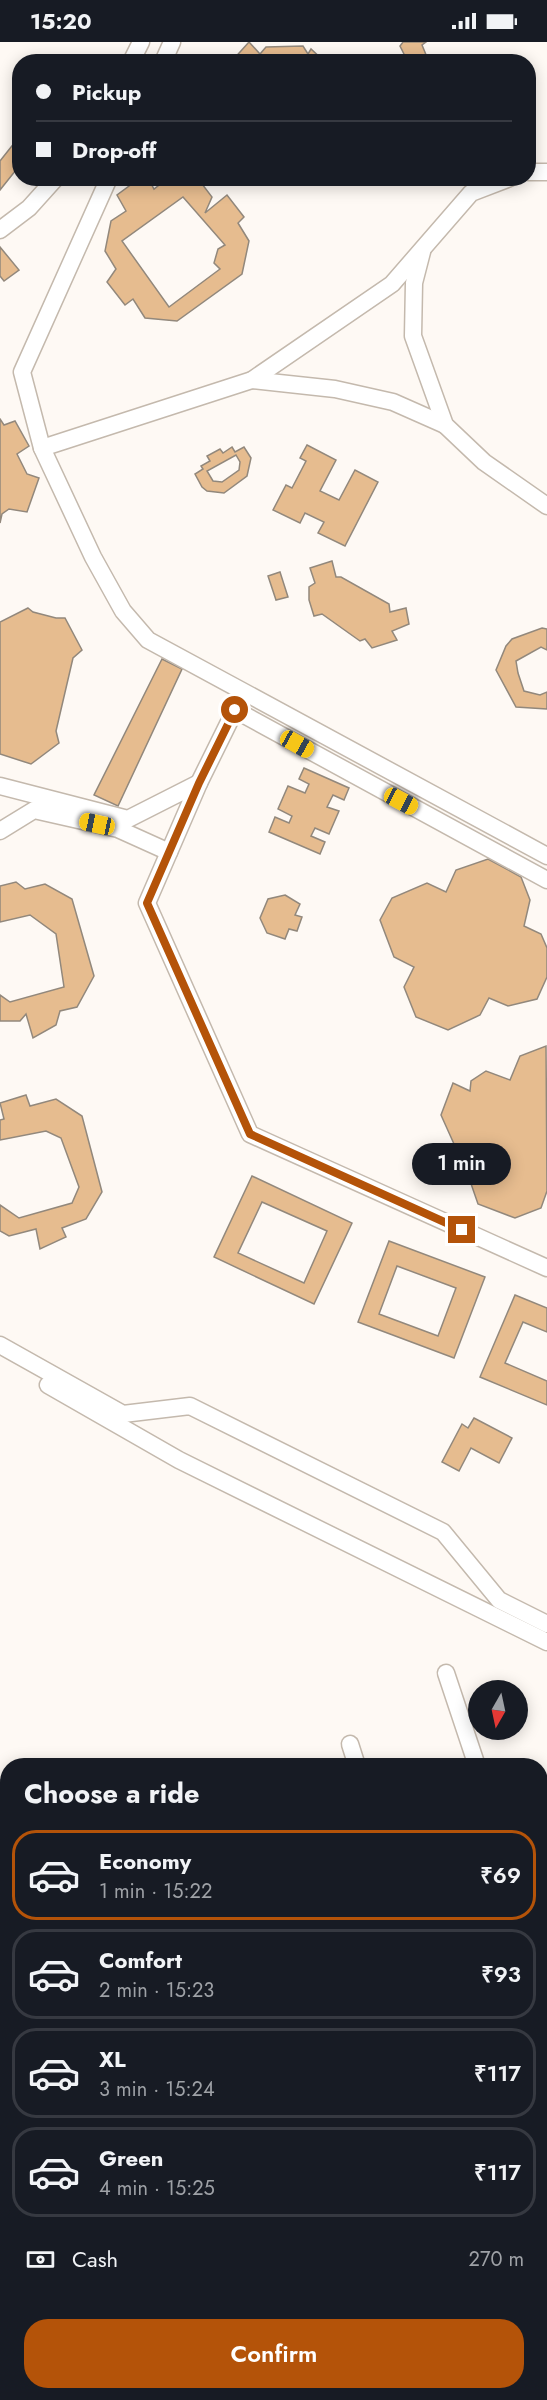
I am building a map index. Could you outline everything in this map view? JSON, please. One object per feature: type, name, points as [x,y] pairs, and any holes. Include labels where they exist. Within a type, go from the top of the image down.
[{"type":"street","points":[[0,230],[29,208],[49,186]]},
{"type":"street","points":[[105,186],[22,372],[42,448],[93,557],[123,610],[148,640],[547,856]]},
{"type":"street","points":[[42,448],[252,380],[392,284],[471,193],[489,186]]},
{"type":"street","points":[[423,249],[414,283],[413,336],[445,425]]},
{"type":"street","points":[[252,380],[335,388],[393,402],[445,425],[484,462],[547,506]]},
{"type":"street","points":[[547,880],[235,710],[199,783],[147,903],[250,1134],[547,1268]]},
{"type":"street","points":[[0,786],[128,819],[199,783]]},
{"type":"street","points":[[0,831],[34,810],[118,829],[169,852]]},
{"type":"street","points":[[0,1345],[123,1414],[190,1406],[443,1532],[499,1600],[547,1624]]},
{"type":"street","points":[[0,1358],[179,1460],[547,1642]]},
{"type":"street","points":[[446,1673],[474,1758]]},
{"type":"street","points":[[350,1744],[354,1758]]},
{"type":"building","points":[[249,42],[260,54],[238,54]]},
{"type":"building","points":[[403,42],[426,42],[422,45],[426,54],[404,54],[400,46]]},
{"type":"building","points":[[303,46],[308,54],[260,54],[266,47]]},
{"type":"building","points":[[12,146],[12,175],[0,190],[0,161]]},
{"type":"building","points":[[129,186],[152,186],[154,189],[158,186],[204,186],[212,197],[205,213],[227,195],[244,217],[238,223],[249,241],[242,274],[177,321],[145,318],[133,299],[125,305],[107,282],[116,269],[105,251],[111,221],[126,211],[117,195]],"holes":[[[183,197],[225,245],[218,249],[214,263],[220,269],[169,307],[122,241]]]},
{"type":"building","points":[[0,247],[19,270],[4,281],[0,276]]},
{"type":"building","points":[[0,419],[4,425],[15,421],[29,446],[17,454],[27,474],[39,478],[27,512],[9,509],[2,514],[0,523]]},
{"type":"building","points":[[307,445],[336,460],[320,491],[339,500],[355,470],[378,482],[345,546],[318,533],[324,522],[305,513],[300,523],[273,510],[286,485],[292,488],[306,461],[300,458]]},
{"type":"building","points":[[232,447],[235,452],[244,447],[251,458],[247,476],[224,493],[207,491],[195,474],[203,469],[201,466],[210,461],[207,456],[220,449],[223,453]],"holes":[[[236,455],[240,462],[239,470],[222,482],[213,481],[207,471]]]},
{"type":"building","points":[[332,561],[336,577],[341,577],[389,604],[390,612],[406,608],[409,624],[392,631],[397,640],[372,648],[365,639],[360,641],[322,614],[314,616],[309,600],[309,587],[315,583],[310,568]]},
{"type":"building","points":[[280,572],[288,597],[276,600],[268,576]]},
{"type":"building","points":[[28,608],[33,612],[65,618],[82,650],[73,658],[56,731],[59,743],[31,764],[0,754],[0,622]]},
{"type":"building","points":[[542,628],[547,629],[547,650],[541,647],[516,661],[524,691],[540,695],[547,692],[547,709],[516,707],[496,670],[506,646],[512,639]]},
{"type":"building","points":[[162,659],[182,669],[118,806],[94,795]]},
{"type":"building","points":[[304,768],[349,788],[344,800],[333,795],[327,807],[339,811],[329,834],[315,828],[311,836],[325,842],[320,854],[269,832],[275,817],[289,823],[292,816],[278,809],[288,786],[305,793],[309,784],[299,779]]},
{"type":"building","points":[[488,859],[521,877],[530,900],[524,926],[541,934],[547,948],[547,977],[537,999],[508,1006],[489,998],[480,1015],[448,1030],[416,1017],[404,987],[414,967],[394,957],[380,920],[392,898],[427,883],[446,892],[456,870]]},
{"type":"building","points":[[16,882],[25,889],[45,884],[72,899],[94,976],[77,1007],[60,1011],[56,1025],[33,1038],[26,1014],[20,1021],[0,1021],[0,995],[10,1002],[64,987],[56,934],[30,915],[0,922],[0,886]]},
{"type":"building","points":[[285,895],[300,904],[295,915],[302,917],[297,931],[289,929],[285,939],[267,933],[260,918],[268,899]]},
{"type":"building","points":[[546,1046],[547,1191],[541,1208],[515,1218],[478,1204],[468,1175],[475,1152],[454,1144],[441,1115],[453,1083],[470,1091],[471,1081],[486,1071],[510,1080],[520,1056]]},
{"type":"building","points":[[26,1095],[30,1106],[56,1099],[82,1116],[102,1192],[86,1219],[62,1228],[66,1237],[40,1249],[36,1229],[9,1236],[0,1231],[0,1205],[19,1218],[72,1203],[79,1187],[61,1138],[46,1131],[0,1140],[0,1120],[4,1119],[0,1103]]},
{"type":"building","points":[[252,1176],[352,1223],[314,1304],[214,1257]],"holes":[[[262,1202],[327,1231],[304,1283],[238,1253]]]},
{"type":"building","points":[[389,1241],[485,1277],[454,1358],[358,1322]],"holes":[[[397,1266],[456,1288],[438,1336],[379,1314]]]},
{"type":"building","points":[[515,1295],[547,1308],[547,1332],[523,1322],[505,1363],[547,1381],[547,1405],[480,1377]]},
{"type":"building","points":[[474,1418],[512,1438],[499,1463],[471,1448],[459,1471],[442,1462],[462,1424],[468,1428]]},
{"type":"route","points":[[235,710],[199,783],[147,903],[250,1134],[462,1230]]}]
